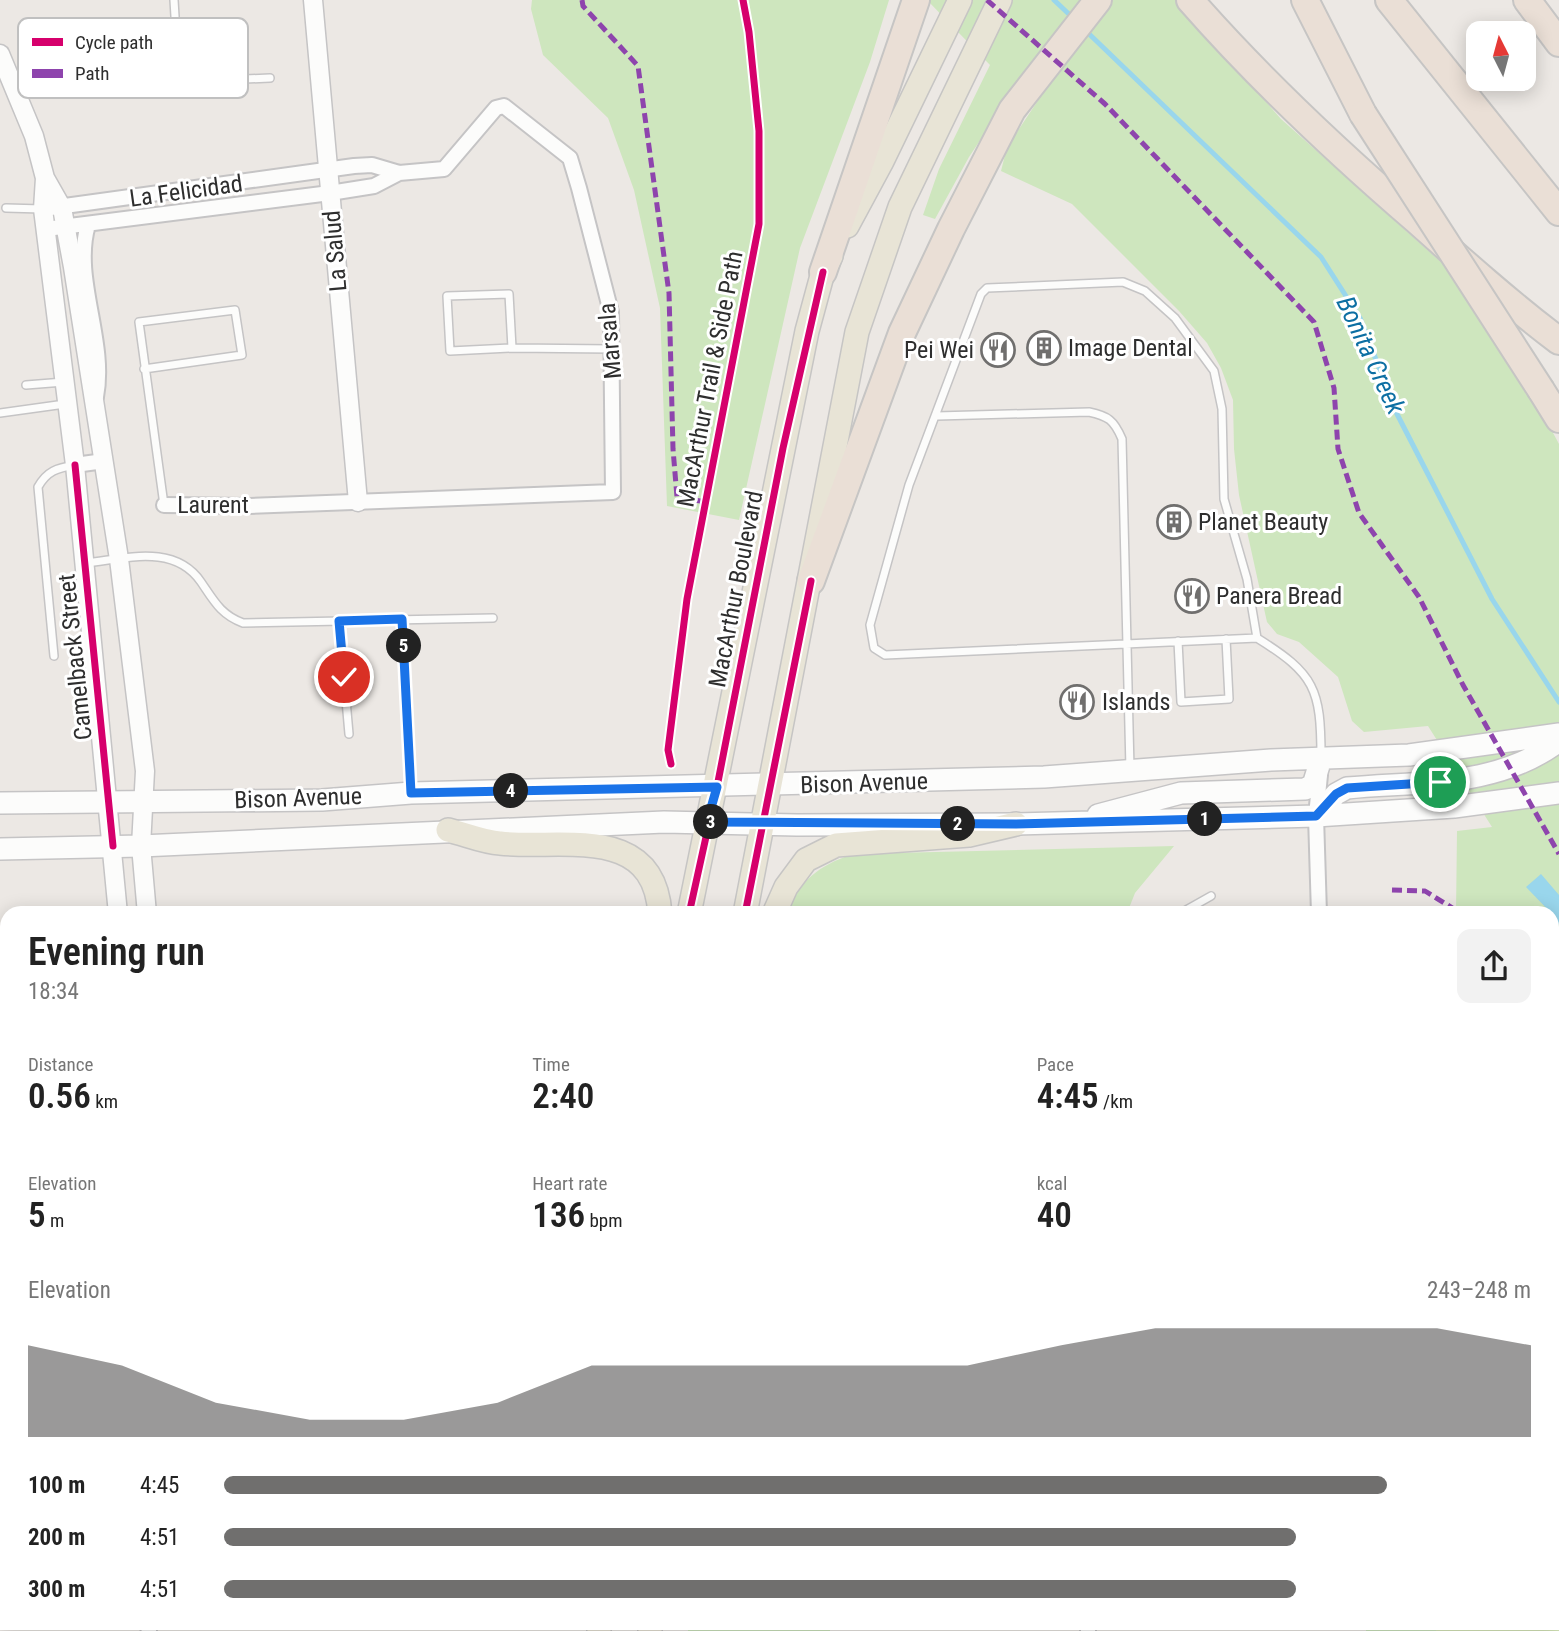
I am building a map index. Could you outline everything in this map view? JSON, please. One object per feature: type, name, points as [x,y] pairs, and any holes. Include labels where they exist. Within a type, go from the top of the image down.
[{"type":"highway","points":[[811,581],[902,333],[951,229],[1012,110],[1098,0]]},
{"type":"highway","points":[[1190,0],[1247,65],[1332,147],[1516,309],[1559,341]]},
{"type":"highway","points":[[1305,0],[1363,114],[1559,418]]},
{"type":"highway","points":[[1389,0],[1559,212]]},
{"type":"highway","points":[[1527,0],[1559,43]]},
{"type":"highway","points":[[822,272],[913,8]]},
{"type":"main road","name":"MacArthur Boulevard","points":[[691,906],[707,822],[717,787],[783,448],[822,272],[883,161],[960,0]]},
{"type":"main road","points":[[747,906],[857,332],[900,206],[1000,0]]},
{"type":"main road","name":"Bison Avenue","points":[[0,803],[321,800],[411,793],[1044,778],[1130,770],[1409,755],[1559,734]]},
{"type":"main road","points":[[1316,816],[1336,794],[1347,788],[1440,782],[1497,773],[1559,741]]},
{"type":"main road","points":[[1074,823],[1142,801],[1181,793],[1306,789],[1313,785],[1321,759]]},
{"type":"main road","name":"Bison Avenue","points":[[0,849],[141,846],[448,830],[707,822],[1016,824],[1316,816],[1454,807],[1559,793]]},
{"type":"main road","points":[[778,906],[786,887],[806,860],[828,848],[867,840],[969,835],[1016,824]]},
{"type":"main road","points":[[448,830],[499,844],[594,844],[617,850],[643,867],[659,893],[660,906]]},
{"type":"street","name":"La Salud","points":[[313,0],[358,502]]},
{"type":"street","name":"Camelback Street","points":[[0,54],[18,97]]},
{"type":"street","name":"Camelback Street","points":[[18,98],[34,136],[45,178],[62,208],[95,402],[119,559],[145,771],[146,802],[141,846],[146,906]]},
{"type":"street","name":"Marsala","points":[[328,169],[372,165],[398,173],[444,169],[496,108],[504,106],[514,111],[570,158],[611,312],[613,492],[358,502]]},
{"type":"street","name":"La Felicidad","points":[[43,209],[328,169]]},
{"type":"street","name":"Marsala","points":[[330,193],[374,186],[398,173]]},
{"type":"street","name":"Camelback Street","points":[[45,178],[43,209],[75,465],[117,906]]},
{"type":"street","name":"La Felicidad","points":[[46,229],[330,193]]},
{"type":"street","name":"Camelback Street","points":[[88,225],[83,248],[101,373],[95,402]]},
{"type":"street","points":[[75,465],[104,461]]},
{"type":"street","name":"Laurent","points":[[164,505],[358,502]]},
{"type":"street","points":[[1319,906],[1316,816],[1321,759]]},
{"type":"lane","points":[[176,18],[177,0]]},
{"type":"lane","points":[[248,79],[270,78]]},
{"type":"lane","points":[[6,208],[43,209]]},
{"type":"lane","points":[[1257,638],[1247,579],[1224,499],[1222,409],[1214,370],[1175,318],[1145,291],[1123,282],[987,288],[981,294],[909,485],[870,625],[874,648],[885,655],[1257,638],[1305,672],[1317,696],[1321,759]]},
{"type":"lane","points":[[512,348],[509,294],[447,296],[450,351],[512,348],[613,349]]},
{"type":"lane","name":"Laurent","points":[[144,369],[242,355],[235,310],[139,322],[144,369],[164,505]]},
{"type":"lane","points":[[26,385],[66,382]]},
{"type":"lane","points":[[0,413],[68,404]]},
{"type":"lane","points":[[937,416],[1088,412],[1106,415],[1114,422],[1122,439],[1130,770]]},
{"type":"lane","points":[[54,656],[38,487],[44,477],[55,469],[75,465]]},
{"type":"lane","points":[[85,563],[149,556],[179,561],[200,580],[220,611],[243,623],[493,618]]},
{"type":"lane","points":[[402,619],[411,793]]},
{"type":"lane","points":[[339,621],[349,734]]},
{"type":"lane","points":[[1178,642],[1181,702],[1229,699],[1226,639]]},
{"type":"lane","points":[[1194,906],[1212,896]]},
{"type":"green space","points":[[532,0],[889,0],[870,62],[800,248],[739,520],[667,506],[660,308],[634,190],[608,118],[543,55],[531,9]]},
{"type":"green space","points":[[927,0],[1177,0],[1281,119],[1451,271],[1530,390],[1559,444],[1559,906],[1456,906],[1457,831],[1492,827],[1428,726],[1364,732],[1352,721],[1338,677],[1299,642],[1277,634],[1267,622],[1239,495],[1233,400],[1221,368],[1207,343],[1179,311],[1072,204],[1001,171],[1007,147],[1039,99],[1017,85],[969,157],[935,219],[923,215],[939,169],[990,65]]},
{"type":"green space","points":[[1174,846],[1135,893],[1130,906],[789,906],[804,883],[820,869],[853,854]]},
{"type":"green space","points":[[688,1630],[830,1630],[830,1631]]},
{"type":"green space","points":[[1366,1630],[1559,1630],[1559,1631]]},
{"type":"green space","points":[[1436,1630],[1559,1630],[1559,1631]]},
{"type":"water","points":[[1541,874],[1559,895],[1559,906],[1544,906],[1526,887]]},
{"type":"waterway","name":"Bonita Creek","points":[[1054,0],[1073,18]]},
{"type":"waterway","name":"Bonita Creek","points":[[1085,30],[1321,257],[1360,318],[1396,412],[1492,599],[1559,702]]},
{"type":"marked path","points":[[582,0],[583,6],[638,66],[669,293],[673,449],[677,497],[706,502]]},
{"type":"marked path","points":[[987,0],[1105,104],[1314,322],[1334,388],[1338,449],[1359,513],[1419,597],[1463,685],[1559,854]]},
{"type":"marked path","points":[[1392,890],[1425,891],[1449,906]]},
{"type":"cycle path","name":"MacArthur Trail & Side Path","points":[[671,764],[668,750],[687,599],[759,224],[759,131],[743,0]]},
{"type":"cycle path","points":[[691,906],[717,787],[783,448],[823,272]]},
{"type":"cycle path","points":[[75,465],[113,846]]},
{"type":"cycle path","points":[[747,906],[811,581]]},
{"type":"place","name":"Image Dental","points":[[1044,348]]},
{"type":"place","name":"Pei Wei","points":[[998,350]]},
{"type":"place","name":"Planet Beauty","points":[[1174,522]]},
{"type":"place","name":"Panera Bread","points":[[1192,596]]},
{"type":"place","name":"Islands","points":[[1077,702]]},
{"type":"route","points":[[344,677],[339,621],[402,619],[411,793],[717,787],[707,822],[797,825],[1016,824],[1316,816],[1336,794],[1347,788],[1440,782]]}]
